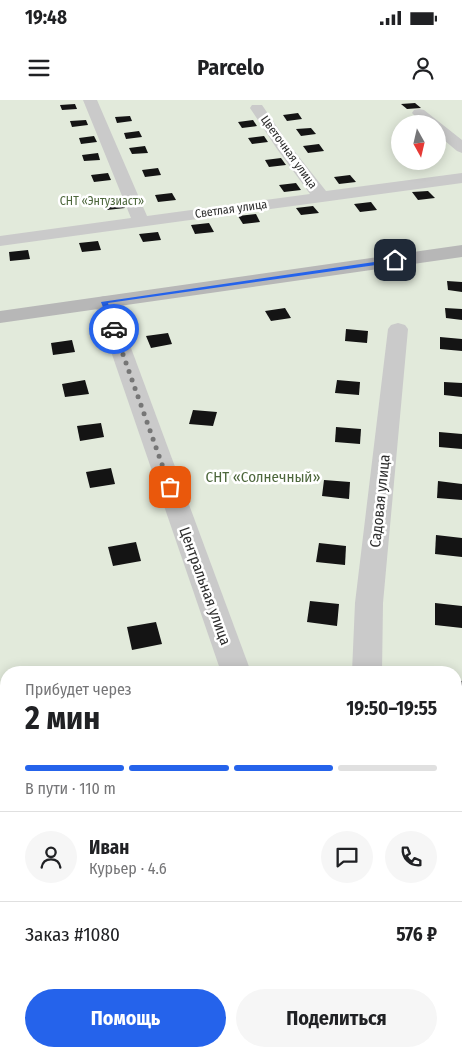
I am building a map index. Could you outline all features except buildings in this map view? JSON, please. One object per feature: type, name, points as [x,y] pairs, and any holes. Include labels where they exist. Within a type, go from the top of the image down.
[{"type":"street","points":[[90,100],[141,222]]},
{"type":"street","name":"Цветочная улица","points":[[257,108],[282,146],[321,196]]},
{"type":"street","points":[[446,135],[462,148]]},
{"type":"street","name":"Светлая улица","points":[[0,241],[462,178]]},
{"type":"street","points":[[0,317],[462,251]]},
{"type":"street","name":"Центральная улица","points":[[104,302],[234,666]]},
{"type":"street","name":"Садовая улица","points":[[367,666],[369,603],[398,329]]},
{"type":"green space","name":"СНТ «Солнечный»","points":[[0,100],[462,100],[462,666],[0,666]]},
{"type":"way so far","points":[[114,329],[170,487]]},
{"type":"route","points":[[114,329],[104,302],[395,260]]},
{"type":"park label","name":"СНТ «Энтузиаст»","points":[[102,201]]}]
